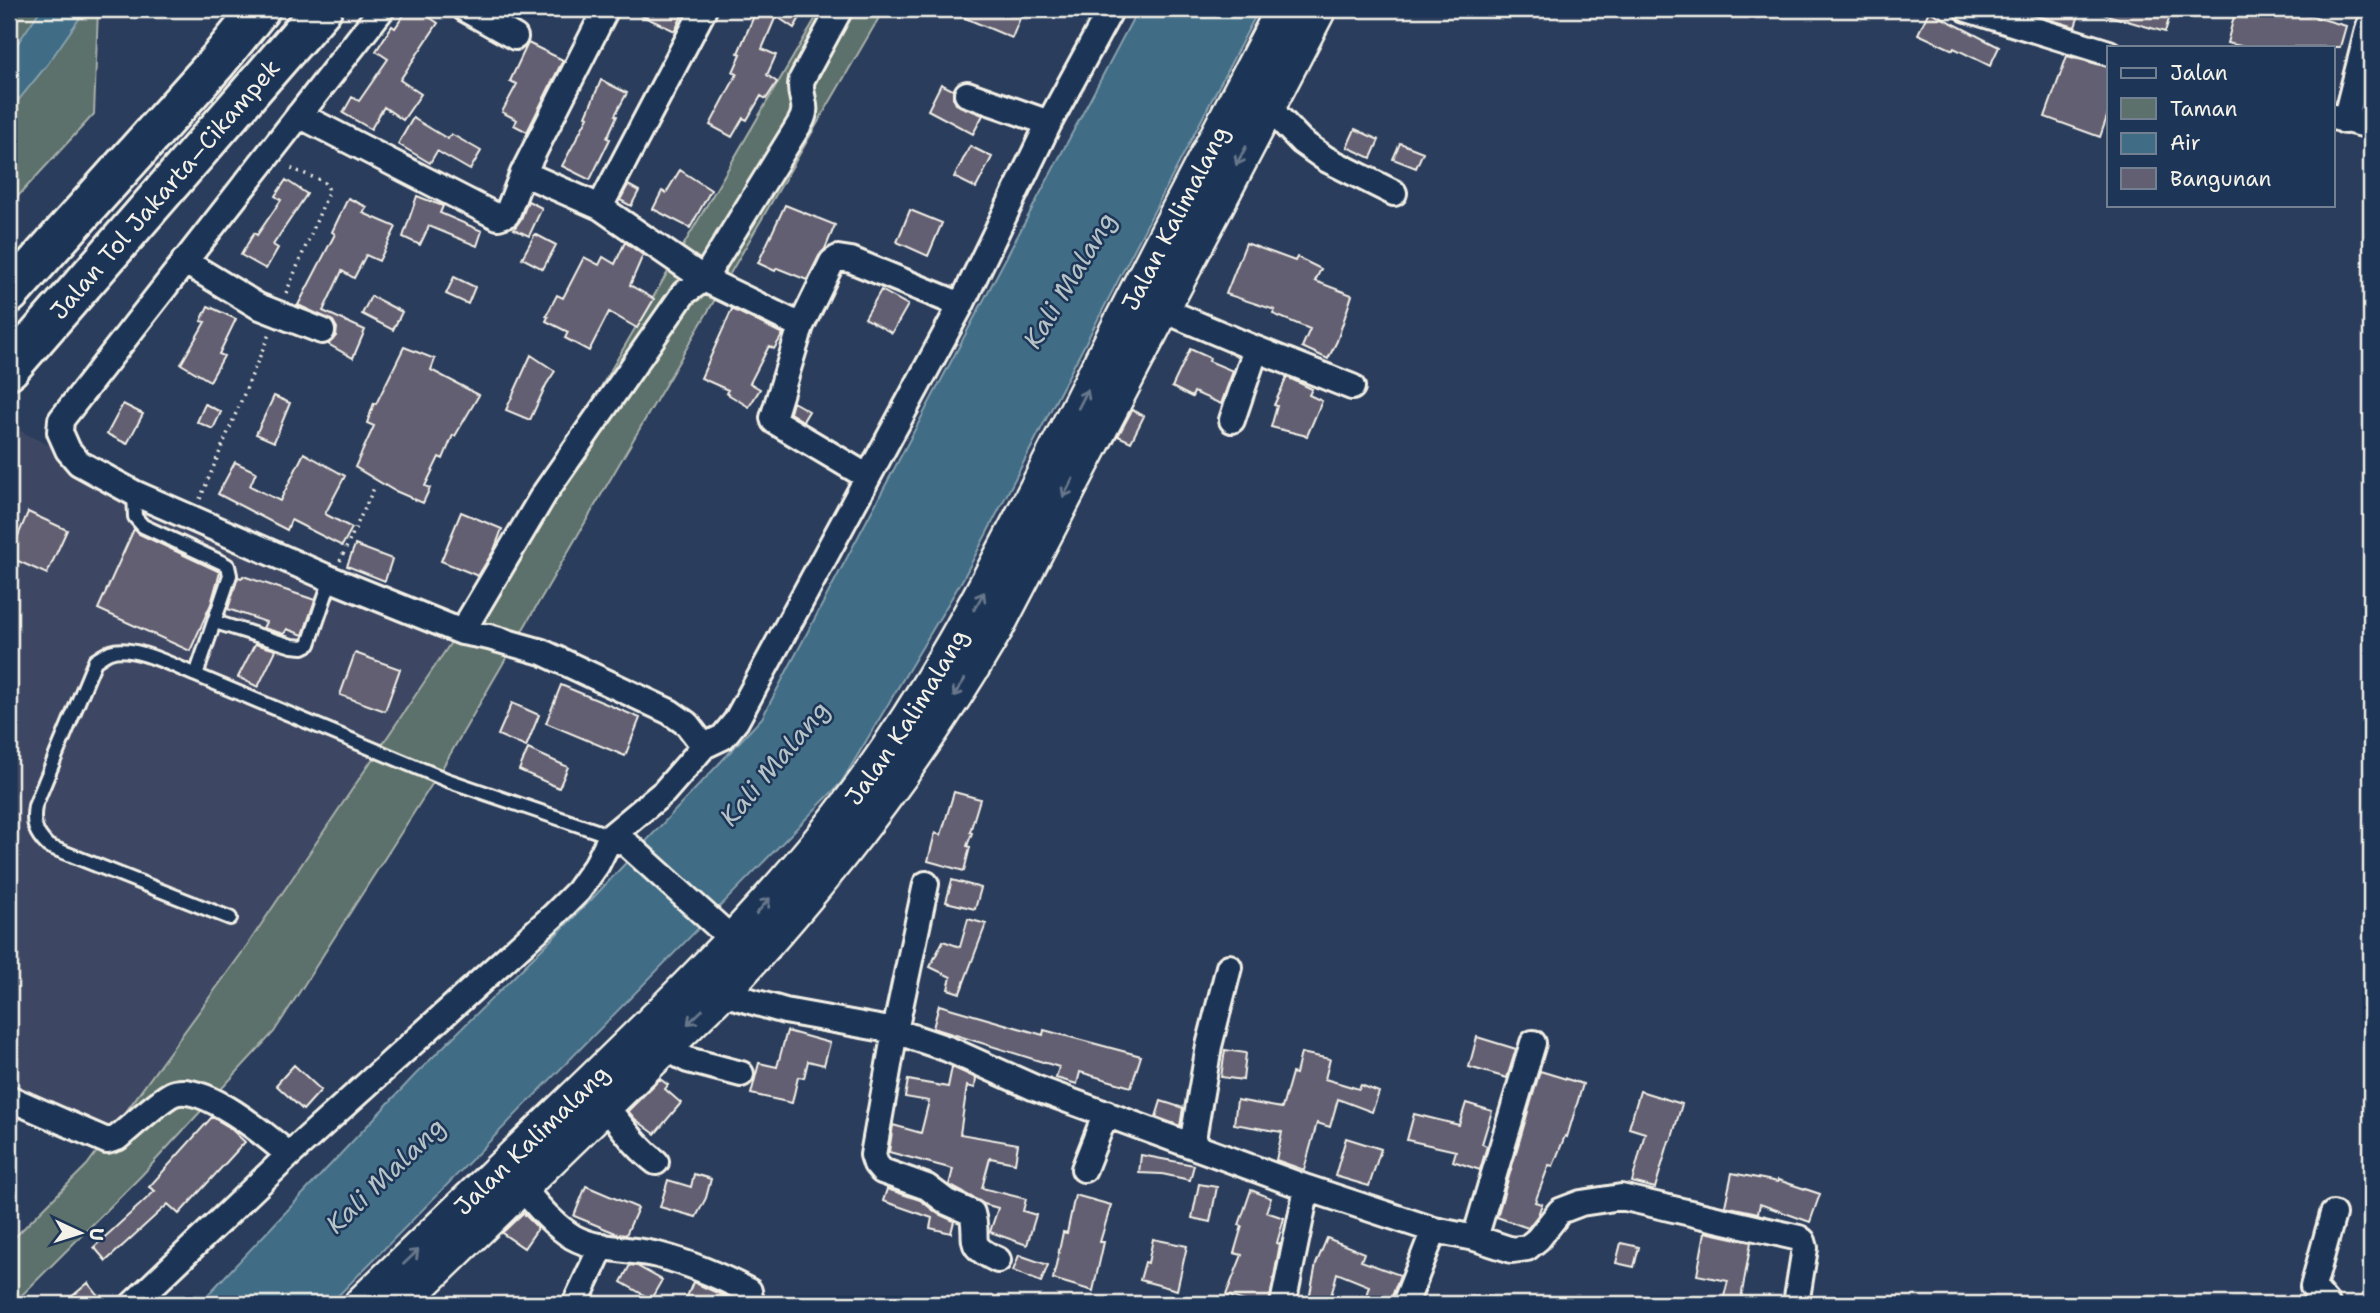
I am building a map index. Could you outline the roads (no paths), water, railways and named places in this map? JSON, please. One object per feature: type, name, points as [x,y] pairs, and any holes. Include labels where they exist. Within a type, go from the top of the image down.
[{"type":"highway","points":[[9,262],[176,83],[236,9]]},
{"type":"highway","points":[[9,294],[208,72],[260,9]]},
{"type":"highway","points":[[9,328],[226,86],[289,9]]},
{"type":"highway","name":"Jalan Tol Jakarta–Cikampek","points":[[9,369],[322,9]]},
{"type":"main road","name":"Jalan Kalimalang","points":[[1259,90],[1284,9]]},
{"type":"main road","name":"Jalan Kalimalang","points":[[714,981],[725,932],[828,832],[938,673],[1147,303],[1259,90],[1318,9]]},
{"type":"main road","name":"Jalan Kalimalang","points":[[362,1304],[512,1177],[714,981],[754,957],[881,802],[962,684],[996,627],[1147,303]]},
{"type":"main road","name":"Jalan Kalimalang","points":[[401,1304],[512,1177]]},
{"type":"street","points":[[382,9],[61,420],[60,432],[68,450],[79,463],[134,493],[331,579],[463,632],[489,637],[553,657],[670,712],[687,724],[704,746]]},
{"type":"street","points":[[465,9],[515,37]]},
{"type":"street","points":[[299,115],[498,216],[507,214],[523,173],[606,9]]},
{"type":"street","points":[[600,207],[704,9]]},
{"type":"street","points":[[463,632],[544,495],[684,293],[704,279],[804,117],[806,109],[800,90],[802,79],[840,9]]},
{"type":"street","points":[[133,1304],[289,1154],[554,916],[578,891],[597,864],[704,746],[723,737],[736,721],[961,305],[1049,123],[1111,9]]},
{"type":"street","points":[[1967,9],[2107,52]]},
{"type":"street","points":[[2369,26],[2339,119],[2371,126]]},
{"type":"street","points":[[1259,90],[1276,115],[1302,142],[1326,159],[1394,193]]},
{"type":"street","points":[[967,94],[1049,123]]},
{"type":"street","points":[[523,173],[600,207],[704,279],[801,326]]},
{"type":"street","points":[[868,477],[774,421],[773,415],[801,326],[832,262],[838,258],[851,260],[961,305]]},
{"type":"street","points":[[184,261],[258,306],[322,331]]},
{"type":"street","points":[[1147,303],[1352,387]]},
{"type":"street","points":[[1232,419],[1256,349]]},
{"type":"street","points":[[620,841],[725,932]]},
{"type":"street","points":[[926,884],[895,1031],[873,1155],[882,1171],[927,1187],[947,1202],[970,1212],[973,1216],[973,1239],[976,1246],[983,1253],[998,1260]]},
{"type":"street","points":[[1192,1145],[1209,1046],[1229,967]]},
{"type":"street","points":[[714,981],[733,996],[785,1011],[895,1031],[948,1049],[1035,1088],[1307,1188],[1434,1230],[1475,1238],[1512,1250],[1527,1248],[1538,1239],[1560,1211],[1581,1203],[1621,1197],[1798,1238],[1803,1241],[1805,1248],[1796,1304]]},
{"type":"street","points":[[653,1041],[688,1060],[741,1074]]},
{"type":"street","points":[[1475,1238],[1533,1042]]},
{"type":"street","points":[[9,1098],[112,1141],[173,1093],[191,1092],[224,1107],[259,1129],[289,1154]]},
{"type":"street","points":[[595,1096],[632,1140],[656,1162]]},
{"type":"street","points":[[1084,1169],[1106,1113]]},
{"type":"street","points":[[512,1177],[535,1205],[575,1238],[602,1246],[656,1254],[685,1263],[748,1291],[751,1304]]},
{"type":"street","points":[[1283,1304],[1307,1188]]},
{"type":"street","points":[[2327,1304],[2313,1287],[2333,1214]]},
{"type":"street","points":[[1405,1304],[1434,1230]]},
{"type":"street","points":[[575,1304],[602,1246]]},
{"type":"lane","points":[[134,493],[135,517],[143,526],[228,566],[230,575],[196,675]]},
{"type":"lane","points":[[215,622],[303,647],[309,644],[331,579]]},
{"type":"lane","points":[[230,918],[48,846],[39,837],[32,822],[35,806],[95,662],[108,652],[136,652],[447,779],[620,841]]},
{"type":"water","points":[[41,9],[86,9],[47,65],[9,112],[9,56]]},
{"type":"water","name":"Kali Malang","points":[[1138,9],[1259,9],[964,577],[841,783],[330,1304],[199,1304],[415,1075],[590,901],[762,718]]}]
